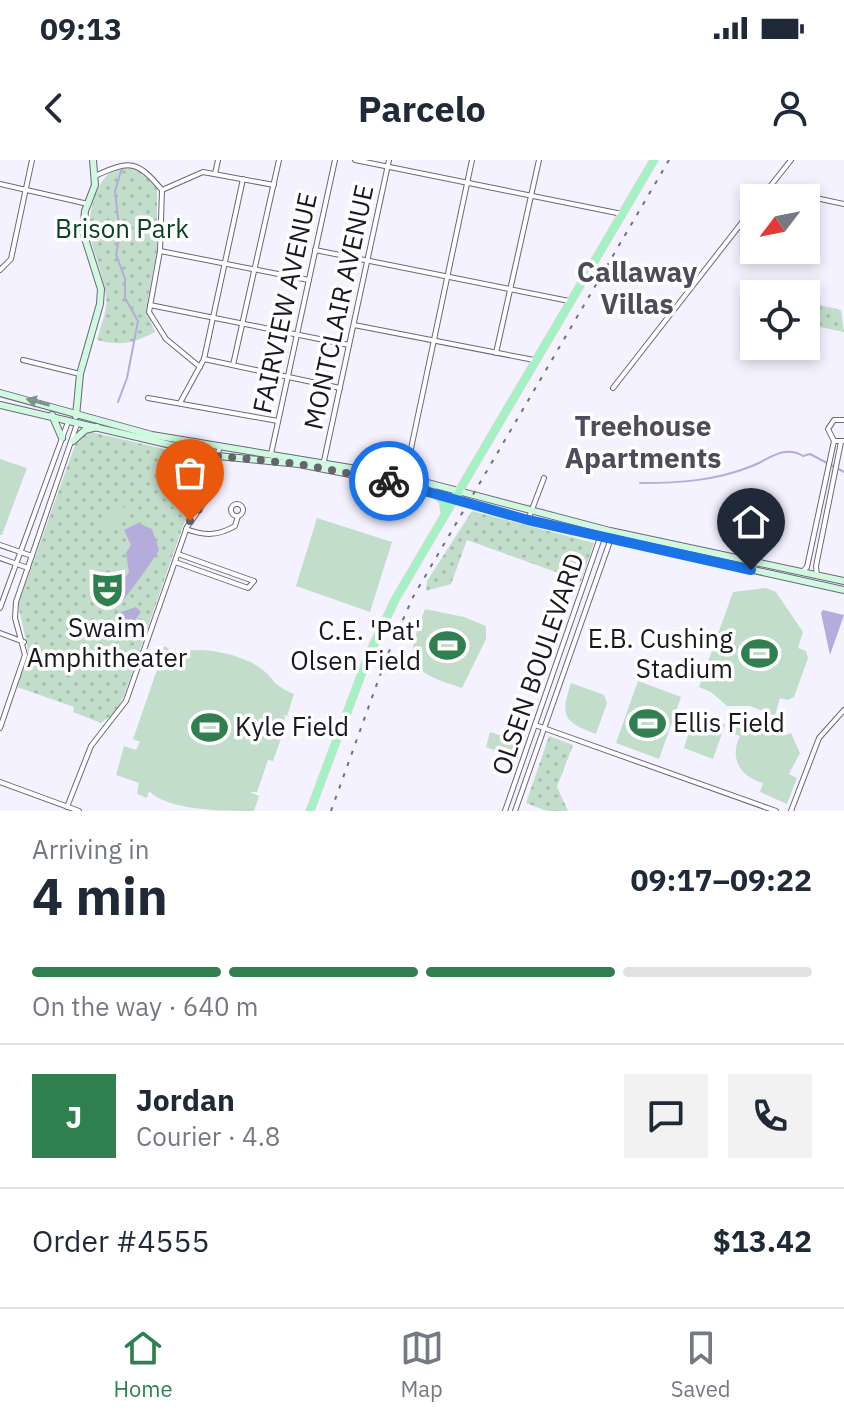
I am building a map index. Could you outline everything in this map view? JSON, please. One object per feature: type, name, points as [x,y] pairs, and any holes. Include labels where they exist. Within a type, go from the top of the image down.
[{"type":"main road","points":[[77,421],[75,412],[80,374],[100,304],[101,289],[83,232],[95,176],[93,160]]},
{"type":"main road","points":[[310,811],[369,654],[396,598],[651,160]]},
{"type":"main road","points":[[0,393],[219,452],[271,454],[324,461],[405,477],[460,490],[606,534],[844,590]]},
{"type":"main road","points":[[0,405],[219,452],[432,491],[528,520],[844,581]]},
{"type":"main road","points":[[69,419],[75,412]]},
{"type":"main road","points":[[52,415],[62,438]]},
{"type":"main road","points":[[73,441],[85,430],[97,427]]},
{"type":"main road","points":[[285,463],[288,459],[320,464],[324,461]]},
{"type":"main road","points":[[432,491],[443,500],[445,514]]},
{"type":"main road","points":[[722,563],[730,560],[751,564],[753,561]]},
{"type":"street","points":[[0,270],[11,259],[32,160]]},
{"type":"street","points":[[215,174],[218,160]]},
{"type":"street","points":[[233,365],[279,160]]},
{"type":"street","name":"FAIRVIEW AVENUE","points":[[271,454],[335,160]]},
{"type":"street","points":[[355,160],[387,169],[622,214]]},
{"type":"street","name":"MONTCLAIR AVENUE","points":[[324,461],[389,160]]},
{"type":"street","points":[[405,477],[472,160]]},
{"type":"street","points":[[496,353],[539,160]]},
{"type":"street","points":[[772,184],[791,160]]},
{"type":"street","points":[[95,176],[117,163],[133,162],[162,190],[160,251],[149,312],[159,330],[200,367]]},
{"type":"street","points":[[162,190],[203,172],[274,185]]},
{"type":"street","points":[[180,403],[204,359],[243,179]]},
{"type":"street","points":[[0,184],[88,204]]},
{"type":"street","points":[[820,199],[844,204]]},
{"type":"street","points":[[613,388],[740,225]]},
{"type":"street","points":[[315,250],[571,301]]},
{"type":"street","points":[[160,251],[309,280]]},
{"type":"street","points":[[150,305],[349,345]]},
{"type":"street","points":[[354,325],[536,361]]},
{"type":"street","points":[[204,359],[340,388]]},
{"type":"street","points":[[23,360],[80,374]]},
{"type":"street","points":[[148,398],[278,421]]},
{"type":"street","points":[[0,608],[69,419]]},
{"type":"street","points":[[840,442],[828,434],[829,426],[834,420],[844,420]]},
{"type":"street","points":[[0,728],[24,660],[24,642],[14,607],[73,441],[77,421]]},
{"type":"street","points":[[801,572],[807,567],[829,464],[840,442]]},
{"type":"street","points":[[817,576],[840,442]]},
{"type":"street","points":[[67,807],[91,746],[126,701],[186,529],[208,497],[219,452]]},
{"type":"street","points":[[528,520],[544,478]]},
{"type":"street","points":[[41,494],[53,498]]},
{"type":"street","points":[[186,529],[205,535],[221,533],[235,526],[238,516]]},
{"type":"street","points":[[815,532],[823,534]]},
{"type":"street","name":"OLSEN BOULEVARD","points":[[505,811],[606,534]]},
{"type":"street","name":"OLSEN BOULEVARD","points":[[515,811],[581,622],[606,534]]},
{"type":"street","points":[[0,545],[32,556]]},
{"type":"street","points":[[175,562],[248,588],[253,585],[254,581],[177,554]]},
{"type":"street","points":[[0,558],[28,568]]},
{"type":"street","points":[[573,619],[581,622]]},
{"type":"street","points":[[0,633],[24,642]]},
{"type":"street","points":[[791,811],[819,738],[844,710]]},
{"type":"street","points":[[535,725],[776,811]]},
{"type":"street","points":[[0,782],[79,811]]},
{"type":"green space","name":"Brison Park","points":[[131,165],[140,169],[157,188],[157,250],[146,310],[155,332],[133,341],[113,343],[97,340],[106,297],[90,235],[91,209],[105,178],[118,168]]},
{"type":"green space","points":[[820,305],[841,310],[844,332],[820,327]]},
{"type":"green space","points":[[87,431],[212,460],[202,497],[184,523],[124,696],[115,713],[101,723],[73,712],[74,707],[17,687],[29,654],[18,605],[76,442]]},
{"type":"green space","points":[[0,459],[27,468],[2,535],[0,535]]},
{"type":"green space","points":[[134,501],[139,509],[107,531],[101,522]]},
{"type":"green space","points":[[472,511],[594,543],[581,581],[467,540],[451,584],[426,591],[427,581]]},
{"type":"green space","points":[[317,518],[392,542],[370,612],[296,586]]},
{"type":"green space","name":"E.B. Cushing Stadium","points":[[766,588],[776,592],[803,632],[798,648],[806,651],[808,658],[794,697],[788,700],[780,698],[775,716],[750,706],[727,706],[711,692],[699,687],[733,592]]},
{"type":"green space","name":"C.E. 'Pat' Olsen Field","points":[[425,609],[464,617],[486,626],[486,639],[462,688],[430,676],[415,662],[414,642]]},
{"type":"green space","name":"Kyle Field","points":[[164,646],[178,654],[197,650],[242,658],[294,694],[287,716],[282,715],[285,717],[278,736],[281,739],[273,761],[268,760],[257,792],[250,792],[259,796],[254,811],[183,806],[169,803],[149,791],[147,798],[137,794],[139,783],[116,775],[124,746],[136,750],[140,742],[133,739],[158,667],[161,667],[157,664]]},
{"type":"green space","name":"Ellis Field","points":[[638,681],[681,697],[659,759],[616,743]]},
{"type":"green space","points":[[571,683],[604,695],[607,703],[596,734],[577,726],[567,716],[565,710]]},
{"type":"green space","points":[[695,713],[725,725],[713,759],[684,748]]},
{"type":"green space","points":[[738,721],[753,727],[756,721],[786,735],[791,733],[800,753],[789,774],[797,778],[787,804],[760,792],[763,783],[748,776],[739,766],[736,752],[740,736],[734,734]]},
{"type":"green space","points":[[490,732],[522,742],[516,758],[486,747]]},
{"type":"green space","points":[[549,736],[573,745],[557,787],[568,811],[547,811],[526,803]]},
{"type":"shaded area","points":[[138,523],[152,529],[159,550],[116,608],[115,591],[129,572],[126,553],[131,545],[124,530]]},
{"type":"shaded area","points":[[136,607],[141,612],[132,624],[124,627],[119,622],[121,612]]},
{"type":"shaded area","points":[[823,610],[844,615],[830,655],[821,613]]},
{"type":"waterway","points":[[118,402],[127,378],[138,321],[125,298],[125,279],[116,254],[120,235],[115,191],[122,168]]},
{"type":"waterway","points":[[640,483],[711,478],[752,466],[783,452],[803,456],[810,454],[844,472]]},
{"type":"railway","points":[[331,811],[387,656],[413,597],[669,160]]},
{"type":"way so far","points":[[190,521],[208,497],[218,456],[299,464],[389,481]]},
{"type":"place","name":"Swaim Amphitheater","points":[[107,589]]},
{"type":"place","name":"C.E. 'Pat' Olsen Field","points":[[447,646]]},
{"type":"place","name":"E.B. Cushing Stadium","points":[[759,654]]},
{"type":"place","name":"Ellis Field","points":[[647,723]]},
{"type":"place","name":"Kyle Field","points":[[209,727]]},
{"type":"district","name":"Callaway Villas","points":[[637,288]]},
{"type":"district","name":"Treehouse Apartments","points":[[643,442]]},
{"type":"route","points":[[389,481],[528,520],[751,570]]}]
